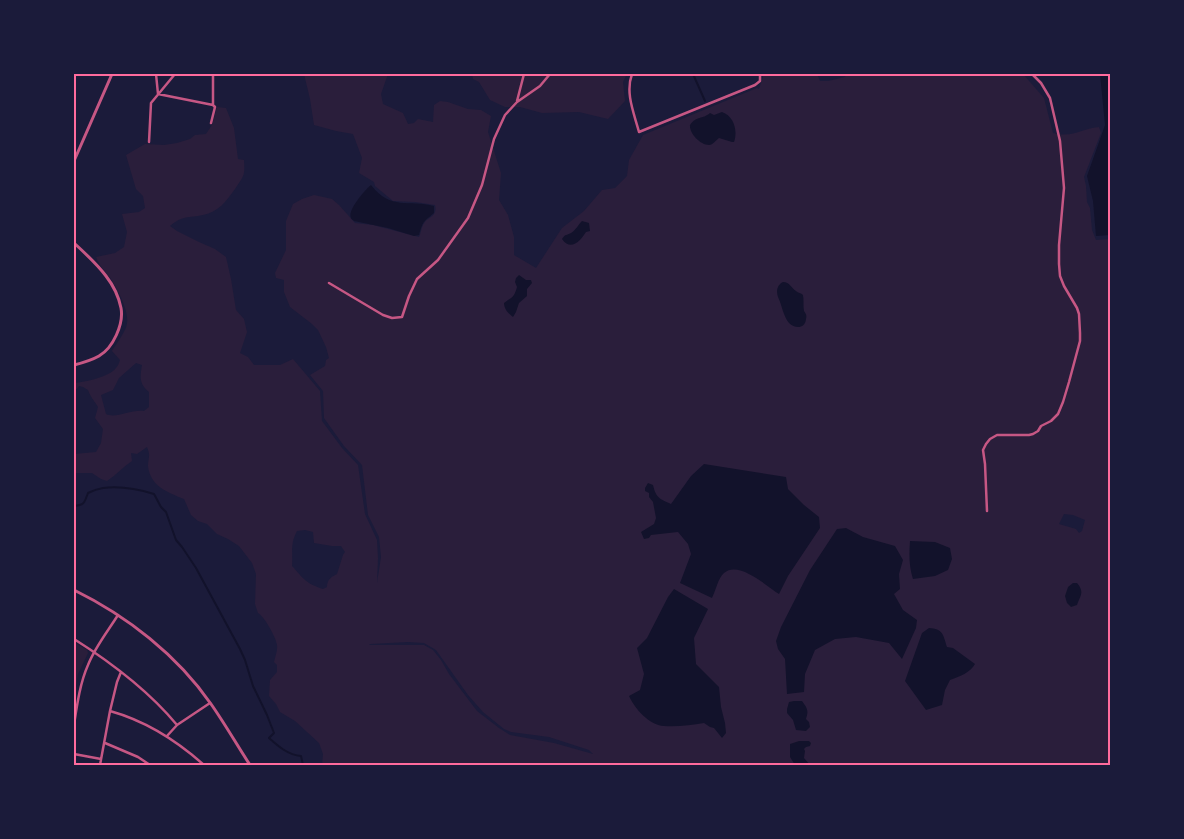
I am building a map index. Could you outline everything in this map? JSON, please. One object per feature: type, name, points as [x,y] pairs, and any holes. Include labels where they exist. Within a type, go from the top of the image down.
[{"type":"street","points":[[74,161],[112,74]]},
{"type":"street","points":[[156,74],[158,94]]},
{"type":"street","points":[[149,142],[151,103],[175,74]]},
{"type":"street","points":[[211,123],[215,107],[213,105],[214,74]]},
{"type":"street","points":[[517,102],[524,74]]},
{"type":"street","points":[[329,283],[383,315],[392,318],[402,317],[417,279],[438,260],[468,218],[482,185],[494,138],[505,115],[517,102],[540,86],[550,74]]},
{"type":"street","points":[[632,74],[629,83],[629,96],[639,132],[755,85],[760,81],[760,74]]},
{"type":"street","points":[[987,511],[983,450],[986,444],[997,435],[1033,434],[1041,426],[1052,421],[1058,414],[1063,402],[1080,341],[1079,314],[1060,276],[1058,255],[1064,188],[1060,141],[1050,98],[1041,83],[1032,74]]},
{"type":"street","points":[[158,94],[213,105]]},
{"type":"street","points":[[74,243],[107,278],[121,310],[120,325],[112,343],[100,356],[74,365]]},
{"type":"street","points":[[74,590],[118,615],[153,641],[185,671],[210,703],[250,765]]},
{"type":"street","points":[[74,725],[84,674],[88,664],[94,651],[118,615]]},
{"type":"street","points":[[74,639],[94,651],[144,690],[177,725]]},
{"type":"street","points":[[100,765],[110,711],[121,671]]},
{"type":"street","points":[[167,736],[177,725],[210,703]]},
{"type":"street","points":[[110,711],[133,718],[152,727],[187,750],[204,765]]},
{"type":"street","points":[[105,743],[138,757],[150,765]]},
{"type":"street","points":[[74,754],[101,759]]},
{"type":"shaded area","points":[[304,74],[388,74],[381,94],[383,104],[403,113],[408,124],[414,123],[418,119],[433,122],[434,105],[440,101],[468,109],[481,110],[491,116],[488,132],[501,173],[499,200],[508,215],[514,237],[514,255],[536,268],[562,228],[584,211],[602,190],[615,188],[627,176],[629,160],[643,135],[757,88],[759,89],[763,77],[762,74],[817,74],[820,81],[828,81],[845,77],[847,74],[1023,74],[1044,98],[1053,133],[1072,134],[1099,127],[1101,133],[1084,177],[1092,230],[1096,240],[1110,239],[1110,765],[322,765],[323,754],[319,743],[295,721],[280,712],[269,696],[270,680],[277,672],[277,665],[274,662],[277,645],[269,627],[258,613],[255,604],[256,574],[252,563],[239,546],[217,534],[207,524],[198,521],[191,515],[184,499],[166,491],[152,479],[149,473],[147,447],[137,454],[131,453],[132,461],[107,481],[92,473],[74,473],[74,454],[96,452],[101,443],[103,429],[95,418],[98,407],[88,390],[79,386],[74,390],[74,383],[103,376],[117,367],[120,360],[112,351],[127,326],[125,307],[120,295],[96,257],[115,253],[124,247],[127,232],[122,214],[139,212],[145,208],[143,196],[136,189],[126,155],[145,144],[164,145],[177,143],[190,139],[195,135],[206,134],[212,125],[217,107],[226,108],[234,128],[238,159],[244,160],[242,178],[218,209],[209,214],[182,218],[170,226],[215,249],[226,257],[236,310],[244,319],[247,332],[240,353],[248,357],[254,365],[280,365],[293,359],[320,391],[322,421],[342,448],[358,465],[365,514],[377,540],[377,583],[381,557],[379,537],[368,515],[362,465],[344,446],[324,418],[323,391],[310,375],[325,366],[326,360],[329,358],[326,347],[318,330],[290,307],[284,292],[284,280],[276,278],[275,273],[286,250],[286,221],[293,204],[302,199],[314,195],[332,199],[355,223],[373,225],[419,237],[422,226],[434,215],[436,209],[435,205],[393,201],[375,186],[374,182],[359,173],[362,158],[353,134],[314,125]],"holes":[[[136,363],[142,365],[141,380],[143,386],[149,392],[149,407],[144,411],[114,415],[106,414],[101,395],[113,390],[119,378]],[[1064,514],[1073,515],[1085,520],[1082,531],[1079,533],[1076,529],[1059,524]],[[297,531],[313,532],[314,543],[341,546],[345,552],[337,574],[330,579],[327,587],[323,589],[308,583],[292,566],[293,544]],[[424,643],[436,650],[468,695],[483,712],[504,729],[511,732],[549,737],[589,750],[593,754],[554,743],[510,735],[499,728],[477,711],[433,650],[424,645],[370,644]]]},
{"type":"shaded area","points":[[472,74],[627,74],[623,82],[625,101],[608,119],[579,112],[542,113],[520,107],[505,107],[490,100],[479,82],[473,79]]},
{"type":"shaded area","points":[[1100,74],[1110,74],[1110,235],[1096,236],[1093,201],[1087,176],[1105,125]]},
{"type":"shaded area","points":[[722,112],[730,117],[734,124],[736,133],[734,142],[719,138],[709,145],[699,141],[693,135],[690,125],[695,120],[710,113],[714,115]]},
{"type":"shaded area","points":[[371,185],[378,193],[393,201],[434,206],[434,213],[424,222],[419,235],[414,236],[354,221],[351,218],[354,205]]},
{"type":"shaded area","points":[[582,221],[589,223],[590,231],[586,232],[572,245],[565,243],[562,239],[563,237],[572,232]]},
{"type":"shaded area","points":[[519,275],[526,280],[531,280],[532,283],[527,289],[527,296],[519,303],[513,317],[507,311],[504,303],[515,293],[517,287],[515,282]]},
{"type":"shaded area","points":[[783,282],[803,295],[806,316],[802,326],[791,325],[785,317],[777,293],[778,286]]},
{"type":"shaded area","points":[[704,464],[786,477],[788,489],[819,517],[820,528],[788,576],[779,594],[745,572],[730,570],[720,578],[712,598],[680,583],[691,554],[688,544],[678,532],[651,535],[649,538],[644,539],[641,532],[654,524],[656,518],[653,502],[649,497],[649,493],[645,491],[648,483],[653,485],[659,497],[671,504],[691,476]]},
{"type":"shaded area","points":[[846,528],[863,537],[895,546],[903,560],[899,574],[900,589],[894,594],[903,610],[917,620],[916,628],[902,659],[889,643],[856,637],[835,639],[815,650],[805,674],[804,692],[787,694],[785,659],[778,649],[776,641],[781,627],[810,570],[837,529]]},
{"type":"shaded area","points":[[910,541],[935,542],[950,548],[952,559],[948,570],[935,576],[913,579]]},
{"type":"shaded area","points":[[1073,583],[1077,583],[1081,589],[1081,594],[1077,605],[1071,607],[1067,603],[1065,596],[1068,587]]},
{"type":"shaded area","points":[[674,589],[708,609],[694,638],[696,664],[719,687],[726,733],[722,738],[714,728],[704,723],[669,726],[653,723],[639,711],[629,696],[640,690],[644,674],[637,648],[647,638]]},
{"type":"shaded area","points":[[929,628],[940,631],[947,647],[953,648],[975,664],[968,672],[950,680],[945,690],[942,705],[926,710],[905,681],[922,633]]},
{"type":"shaded area","points":[[74,642],[87,650],[88,653],[78,674],[74,699]]},
{"type":"shaded area","points":[[802,701],[807,709],[806,719],[810,727],[806,731],[796,730],[793,720],[787,713],[789,702]]},
{"type":"shaded area","points":[[799,741],[809,741],[811,743],[810,746],[804,749],[804,758],[810,765],[795,765],[790,757],[790,744]]},
{"type":"waterway","points":[[693,74],[705,101]]},
{"type":"waterway","points":[[74,506],[84,503],[88,493],[103,488],[128,488],[154,494],[166,512],[176,540],[196,568],[240,649],[253,686],[274,733],[269,738],[288,752],[301,756],[303,765]]}]
